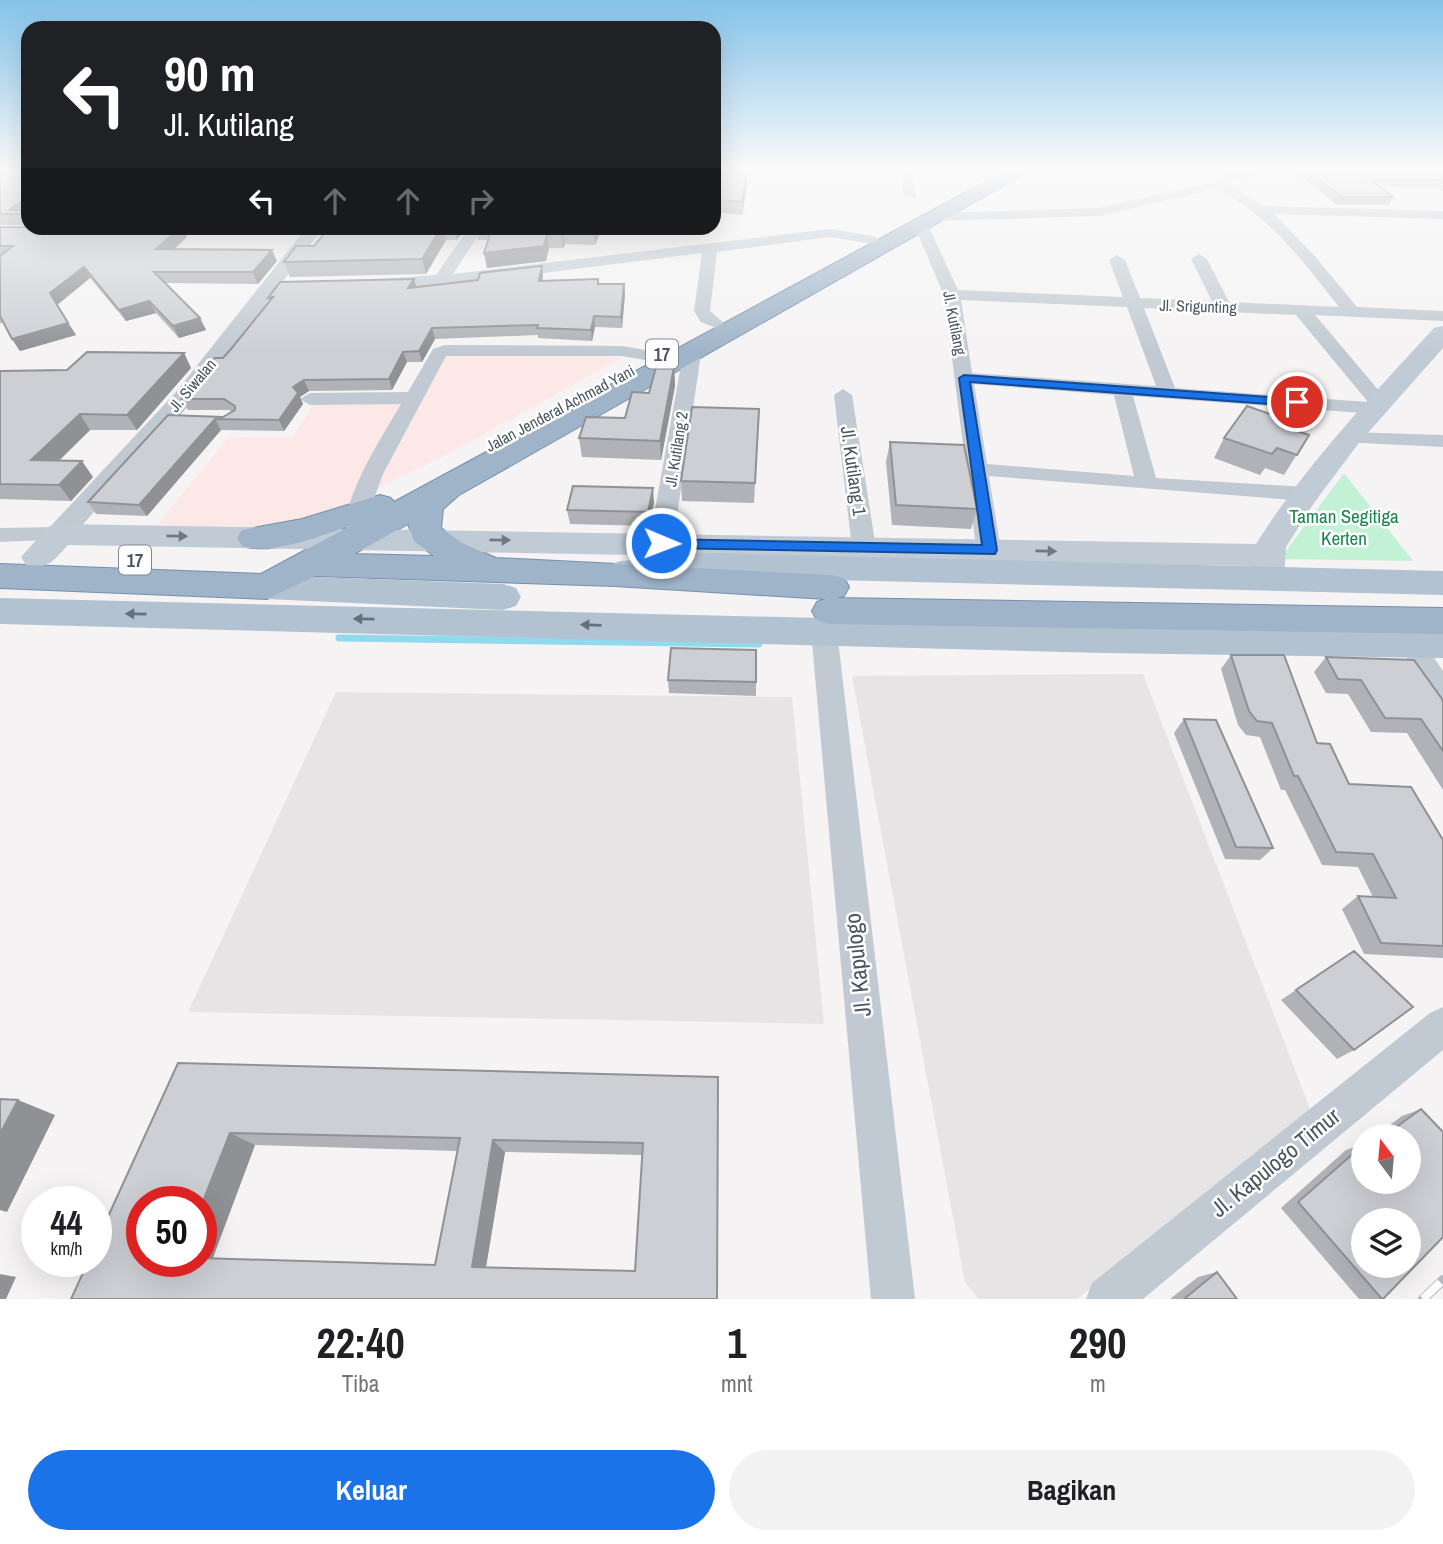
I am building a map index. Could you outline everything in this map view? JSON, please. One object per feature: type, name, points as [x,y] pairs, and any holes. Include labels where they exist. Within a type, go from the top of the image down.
[{"type":"highway","name":"Jalan Jenderal Achmad Yani","points":[[365,517],[464,478],[657,357],[875,232]]},
{"type":"highway","name":"Jalan Jenderal Achmad Yani","points":[[365,517],[692,354],[909,232]]},
{"type":"highway","points":[[464,478],[427,506],[423,517],[424,527],[433,539],[492,570]]},
{"type":"highway","name":"17","points":[[0,557],[49,546],[263,563],[315,551],[365,517]]},
{"type":"highway","points":[[263,563],[306,529],[365,517]]},
{"type":"highway","points":[[315,551],[492,570],[615,574],[829,610],[1443,621]]},
{"type":"highway","name":"17","points":[[0,576],[228,586],[263,563]]},
{"type":"main road","points":[[1268,561],[1306,494],[1348,438],[1437,344]]},
{"type":"main road","points":[[365,517],[433,539],[864,548],[993,561]]},
{"type":"main road","points":[[263,563],[315,551]]},
{"type":"main road","points":[[615,574],[654,568],[710,565],[1268,561],[1443,583]]},
{"type":"main road","points":[[263,563],[829,610],[1427,651]]},
{"type":"main road","points":[[0,611],[829,610],[1044,594],[1443,599]]},
{"type":"street","name":"Jl. Kutilang","points":[[931,232],[952,295],[993,561]]},
{"type":"street","points":[[1286,232],[1352,312]]},
{"type":"street","points":[[362,285],[440,281],[830,233],[863,237]]},
{"type":"street","name":"Jl. Siwalan","points":[[49,546],[164,419],[222,349],[308,235]]},
{"type":"street","points":[[440,281],[472,235]]},
{"type":"street","points":[[709,247],[710,265],[702,311],[716,323]]},
{"type":"street","points":[[1199,259],[1223,307]]},
{"type":"street","points":[[1117,260],[1136,303],[1168,393]]},
{"type":"street","points":[[268,285],[296,285]]},
{"type":"street","name":"Jl. Srigunting","points":[[952,295],[1443,316]]},
{"type":"street","points":[[1301,310],[1377,405]]},
{"type":"street","points":[[365,517],[372,474],[439,353],[444,350],[609,350],[657,357]]},
{"type":"street","name":"Jl. Kutilang 2","points":[[661,543],[692,354]]},
{"type":"street","points":[[964,378],[1377,405]]},
{"type":"street","points":[[1122,390],[1147,485]]},
{"type":"street","name":"Jl. Kutilang 1","points":[[843,395],[864,548]]},
{"type":"street","points":[[310,399],[414,398]]},
{"type":"street","points":[[164,419],[190,419]]},
{"type":"street","points":[[1348,438],[1443,441]]},
{"type":"street","points":[[977,469],[1147,485],[1306,494]]},
{"type":"street","points":[[0,535],[49,546]]},
{"type":"street","name":"Jl. Kapulogo","points":[[829,610],[893,1299]]},
{"type":"street","points":[[1427,651],[1443,716]]},
{"type":"street","name":"Jl. Kapulogo Timur","points":[[1108,1299],[1443,1026]]},
{"type":"shaded area","points":[[447,355],[623,357],[446,455],[297,528],[157,525],[229,437],[292,438],[316,401],[416,403]]},
{"type":"shaded area","points":[[1143,674],[1312,1114],[1077,1299],[979,1299],[965,1282],[852,676]]},
{"type":"shaded area","points":[[336,692],[792,697],[824,1024],[188,1012]]},
{"type":"green space","name":"Taman Segitiga Kerten","points":[[1344,473],[1413,561],[1280,559]]},
{"type":"building","points":[[0,232],[21,232],[21,235],[172,235],[156,249],[272,250],[253,272],[154,272],[200,318],[173,326],[149,301],[119,310],[84,267],[50,293],[68,323],[12,339],[0,316],[0,256],[13,246],[0,246]]},
{"type":"building","points":[[323,235],[437,235],[422,259],[284,262],[296,246],[314,246]]},
{"type":"building","points":[[490,235],[547,235],[544,246],[484,253]]},
{"type":"building","points":[[542,266],[539,281],[598,279],[598,284],[624,284],[621,317],[594,316],[591,330],[537,328],[538,325],[432,328],[419,351],[403,352],[389,379],[304,380],[293,387],[298,393],[279,420],[215,419],[139,505],[88,502],[168,415],[223,417],[235,410],[235,406],[224,399],[182,399],[215,358],[223,358],[231,349],[273,297],[268,298],[280,282],[414,279],[408,288],[478,280],[480,273]]},
{"type":"building","points":[[87,352],[184,353],[127,415],[80,414],[31,460],[82,461],[59,485],[0,484],[0,371],[67,370]]},
{"type":"building","points":[[656,367],[674,367],[660,441],[579,438],[586,417],[625,418],[632,392],[649,393]]},
{"type":"building","points":[[1247,406],[1293,422],[1289,428],[1309,435],[1297,455],[1277,448],[1272,454],[1224,438]]},
{"type":"building","points":[[692,407],[759,409],[755,483],[681,481]]},
{"type":"building","points":[[890,442],[964,445],[977,509],[896,505]]},
{"type":"building","points":[[573,486],[653,488],[648,512],[567,510]]},
{"type":"building","points":[[671,648],[756,650],[756,682],[668,680]]},
{"type":"building","points":[[1231,655],[1284,655],[1317,743],[1330,744],[1349,784],[1411,787],[1443,840],[1443,946],[1381,943],[1358,896],[1396,898],[1373,854],[1336,852],[1298,776],[1294,776],[1272,723],[1257,721],[1249,711]]},
{"type":"building","points":[[1326,657],[1414,660],[1442,699],[1443,751],[1421,719],[1385,718],[1361,680],[1338,679]]},
{"type":"building","points":[[1184,719],[1216,720],[1273,848],[1236,847]]},
{"type":"building","points":[[1354,951],[1413,1007],[1354,1050],[1296,990]]},
{"type":"building","points":[[178,1063],[718,1077],[717,1299],[71,1299],[81,1277],[112,1277],[112,1208]],"holes":[[[230,1133],[460,1138],[435,1265],[217,1258],[217,1277],[126,1277],[126,1186],[209,1186]],[[493,1140],[643,1143],[635,1271],[472,1267]]]},
{"type":"building","points":[[0,1099],[18,1100],[0,1134]]},
{"type":"building","points":[[1421,1109],[1443,1132],[1443,1237],[1421,1260],[1421,1208],[1351,1208],[1351,1263],[1298,1202],[1351,1156],[1351,1194],[1421,1194],[1421,1124],[1400,1124]]},
{"type":"building","points":[[1217,1272],[1237,1299],[1184,1299]]},
{"type":"building","points":[[1364,1278],[1403,1278],[1383,1299]]},
{"type":"waterway","points":[[339,638],[759,644]]},
{"type":"railway","points":[[1423,1299],[1443,1280]]},
{"type":"route","points":[[661,543],[990,550],[964,378],[1297,402]]}]
